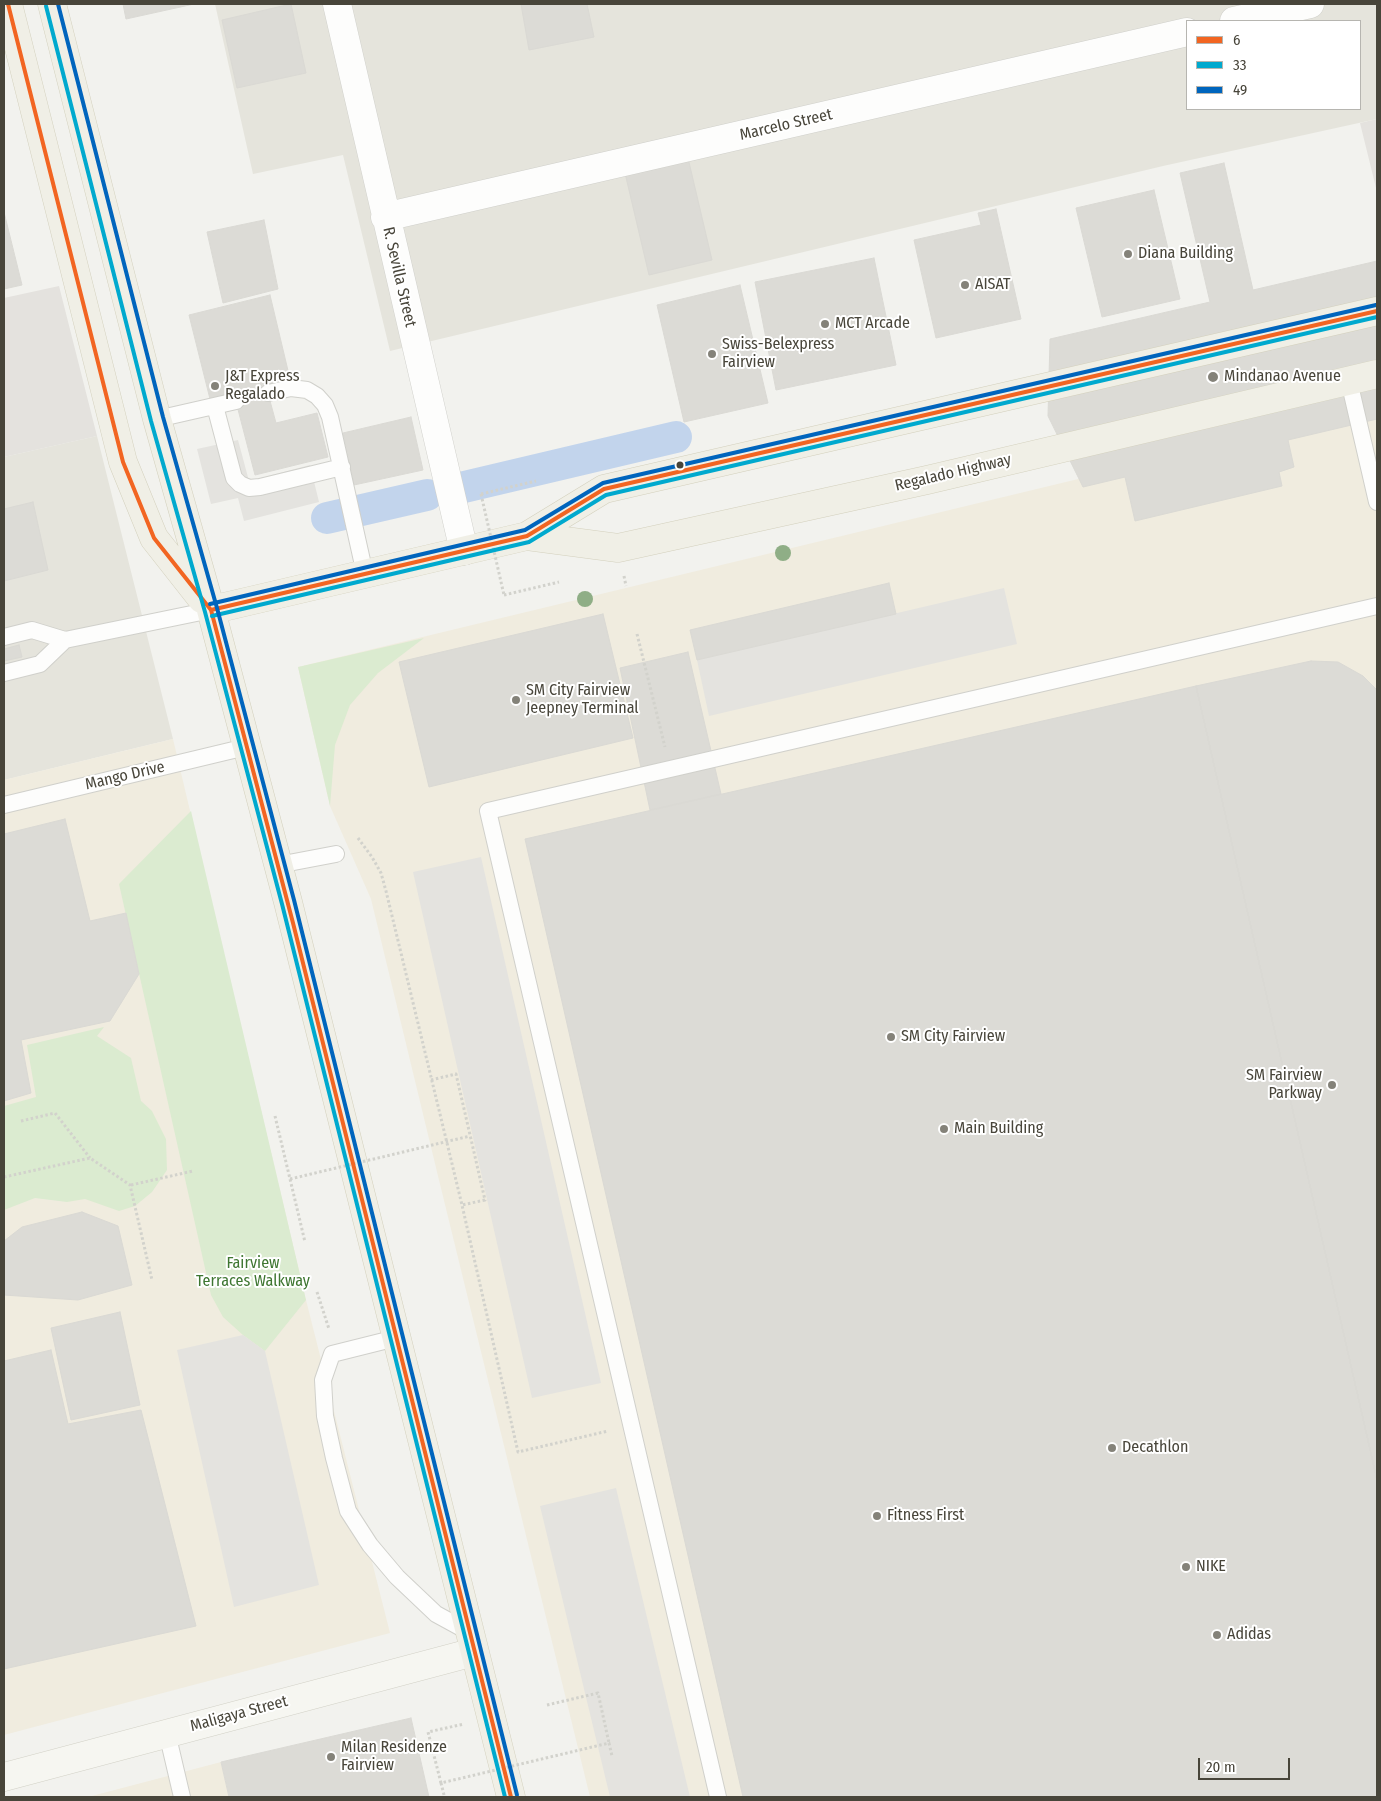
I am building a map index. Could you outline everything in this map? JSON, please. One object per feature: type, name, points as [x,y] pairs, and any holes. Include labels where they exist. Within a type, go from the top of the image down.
[{"type":"main road","points":[[8,4],[123,462],[154,538],[211,610]]},
{"type":"main road","points":[[52,4],[157,419],[211,610],[278,865],[511,1797]]},
{"type":"main road","name":"Regalado Highway","points":[[211,610],[527,536],[604,489],[1377,310]]},
{"type":"main road","name":"Regalado Highway","points":[[527,536],[618,548],[927,480],[1377,374]]},
{"type":"main road","name":"Maligaya Street","points":[[4,1776],[167,1733],[472,1642]]},
{"type":"street","name":"R. Sevilla Street","points":[[337,4],[464,551]]},
{"type":"street","points":[[1238,20],[1310,4]]},
{"type":"street","name":"Marcelo Street","points":[[386,217],[1186,32]]},
{"type":"lane","points":[[1349,381],[1377,502]]},
{"type":"lane","points":[[268,393],[291,388],[307,390],[317,396],[325,405],[330,417],[342,467],[365,574]]},
{"type":"lane","points":[[157,419],[236,401]]},
{"type":"lane","points":[[215,406],[234,478],[240,484],[249,488],[260,487],[342,467]]},
{"type":"lane","points":[[718,1797],[488,811],[1377,606]]},
{"type":"lane","points":[[4,637],[32,630],[65,640],[211,610]]},
{"type":"lane","points":[[4,673],[40,664],[65,640]]},
{"type":"lane","name":"Mango Drive","points":[[4,805],[246,747]]},
{"type":"lane","points":[[278,865],[336,854]]},
{"type":"lane","points":[[396,1338],[334,1353],[323,1380],[325,1416],[348,1511],[370,1546],[397,1577],[436,1614],[472,1642]]},
{"type":"lane","points":[[167,1733],[182,1797]]},
{"type":"path","points":[[536,481],[481,494],[504,595],[559,582]]},
{"type":"path","points":[[637,634],[670,769]]},
{"type":"path","points":[[358,838],[381,873],[462,1205],[518,1452],[631,1426]]},
{"type":"path","points":[[431,1080],[456,1074],[485,1200],[462,1205]]},
{"type":"path","points":[[21,1121],[55,1113],[90,1158],[130,1185],[152,1280]]},
{"type":"path","points":[[275,1116],[305,1242]]},
{"type":"path","points":[[290,1178],[470,1136]]},
{"type":"path","points":[[4,1176],[90,1158]]},
{"type":"path","points":[[130,1185],[193,1171]]},
{"type":"path","points":[[317,1292],[334,1353]]},
{"type":"path","points":[[546,1705],[598,1694],[612,1756]]},
{"type":"path","points":[[444,1795],[428,1732],[490,1717]]},
{"type":"path","points":[[441,1784],[609,1743]]},
{"type":"shaded area","points":[[215,4],[1377,4],[1377,119],[1163,166],[390,351],[343,155],[253,174]]},
{"type":"shaded area","points":[[1377,119],[1377,192],[1360,123]]},
{"type":"shaded area","points":[[59,286],[97,436],[4,457],[4,298]]},
{"type":"shaded area","name":"SM City Fairview","points":[[1377,407],[1377,1797],[590,1797],[371,899],[330,806],[298,667]]},
{"type":"shaded area","points":[[97,436],[173,739],[4,780],[4,457]]},
{"type":"shaded area","points":[[238,440],[249,481],[310,465],[319,502],[244,521],[238,498],[211,504],[197,449]]},
{"type":"shaded area","points":[[1004,588],[1017,644],[709,716],[697,660]]},
{"type":"shaded area","points":[[173,739],[306,1300],[390,1633],[4,1735],[4,780]]},
{"type":"shaded area","points":[[481,857],[601,1383],[532,1398],[413,872]]},
{"type":"shaded area","points":[[243,1335],[265,1351],[319,1585],[234,1607],[177,1350]]},
{"type":"shaded area","points":[[616,1488],[690,1797],[610,1797],[540,1506]]},
{"type":"shaded area","points":[[221,1762],[229,1797],[88,1797]]},
{"type":"green space","points":[[424,638],[378,673],[350,705],[335,745],[330,806],[298,667]]},
{"type":"green space","name":"Fairview Terraces Walkway","points":[[191,811],[306,1300],[265,1351],[223,1317],[211,1295],[119,884]]},
{"type":"green space","points":[[104,1027],[97,1036],[131,1058],[141,1101],[152,1111],[166,1139],[167,1170],[152,1192],[135,1206],[119,1211],[85,1199],[67,1202],[35,1198],[4,1210],[4,1106],[36,1097],[27,1045]]},
{"type":"building","points":[[123,4],[194,4],[126,19]]},
{"type":"building","points":[[291,4],[306,73],[237,88],[222,20]]},
{"type":"building","points":[[521,4],[587,4],[594,37],[529,50]]},
{"type":"building","points":[[688,158],[712,260],[649,275],[625,173]]},
{"type":"building","name":"Mindanao Avenue","points":[[1224,163],[1253,290],[1377,261],[1377,419],[1288,440],[1294,467],[1279,472],[1282,486],[1135,521],[1125,477],[1083,487],[1048,416],[1050,339],[1210,302],[1180,173]]},
{"type":"building","name":"Diana Building","points":[[1154,190],[1180,299],[1102,317],[1076,208]]},
{"type":"building","points":[[996,209],[1021,319],[936,338],[914,240],[981,225],[978,213]]},
{"type":"building","points":[[4,212],[22,285],[4,289]]},
{"type":"building","points":[[264,220],[278,289],[223,303],[207,232]]},
{"type":"building","name":"MCT Arcade","points":[[874,258],[896,365],[776,390],[755,282]]},
{"type":"building","name":"Swiss-Belexpress Fairview","points":[[740,285],[768,403],[684,422],[657,305]]},
{"type":"building","points":[[270,295],[290,379],[210,399],[189,315]]},
{"type":"building","points":[[266,386],[276,423],[317,413],[328,457],[255,475],[234,394]]},
{"type":"building","points":[[411,417],[423,470],[354,485],[343,433]]},
{"type":"building","points":[[33,502],[48,570],[4,581],[4,509]]},
{"type":"building","points":[[889,583],[896,614],[697,660],[690,630]]},
{"type":"building","name":"SM City Fairview Jeepney Terminal","points":[[603,614],[633,738],[429,787],[399,662]]},
{"type":"building","points":[[19,645],[22,657],[4,661],[4,649]]},
{"type":"building","points":[[688,652],[721,794],[650,810],[620,668]]},
{"type":"building","name":"SM Fairview Parkway","points":[[1311,661],[1338,662],[1363,676],[1377,690],[1377,1480],[1196,686]]},
{"type":"building","name":"SM City Fairview","points":[[1196,686],[1377,1480],[1377,1797],[743,1797],[525,839]]},
{"type":"building","points":[[65,819],[90,921],[126,913],[139,974],[110,1021],[21,1040],[31,1093],[4,1101],[4,834]]},
{"type":"building","points":[[82,1212],[118,1226],[132,1285],[78,1300],[4,1295],[4,1241],[22,1227]]},
{"type":"building","points":[[120,1312],[140,1405],[71,1420],[51,1328]]},
{"type":"building","points":[[51,1350],[68,1424],[141,1410],[196,1626],[4,1669],[4,1361]]},
{"type":"building","name":"Milan Residenze Fairview","points":[[411,1718],[429,1797],[229,1797],[221,1762]]},
{"type":"waterway","points":[[460,488],[676,437]]},
{"type":"waterway","points":[[327,518],[427,495]]},
{"type":"transit line","name":"6","points":[[8,4],[123,462],[154,538],[211,610],[293,923],[511,1797]]},
{"type":"transit line","name":"49","points":[[58,4],[163,417],[217,608],[294,900],[517,1795]]},
{"type":"transit line","name":"33","points":[[46,6],[151,421],[205,612],[282,904],[505,1797]]},
{"type":"transit line","name":"49","points":[[210,604],[525,530],[603,483],[1376,305]]},
{"type":"transit line","name":"6","points":[[211,610],[527,536],[604,489],[1377,311]]},
{"type":"transit line","name":"33","points":[[212,616],[529,542],[606,495],[1377,317]]},
{"type":"place","name":"Diana Building","points":[[1128,254]]},
{"type":"place","name":"AISAT","points":[[965,285]]},
{"type":"place","name":"MCT Arcade","points":[[825,324]]},
{"type":"place","name":"Swiss-Belexpress Fairview","points":[[712,354]]},
{"type":"place","name":"Mindanao Avenue","points":[[1213,377]]},
{"type":"place","name":"J&T Express Regalado","points":[[215,386]]},
{"type":"place","name":"SM City Fairview Jeepney Terminal","points":[[516,700]]},
{"type":"place","name":"SM City Fairview","points":[[891,1037]]},
{"type":"place","name":"SM Fairview Parkway","points":[[1332,1085]]},
{"type":"place","name":"Main Building","points":[[944,1129]]},
{"type":"place","name":"Decathlon","points":[[1112,1448]]},
{"type":"place","name":"Fitness First","points":[[877,1516]]},
{"type":"place","name":"NIKE","points":[[1186,1567]]},
{"type":"place","name":"Adidas","points":[[1217,1635]]},
{"type":"place","name":"Milan Residenze Fairview","points":[[331,1757]]}]
